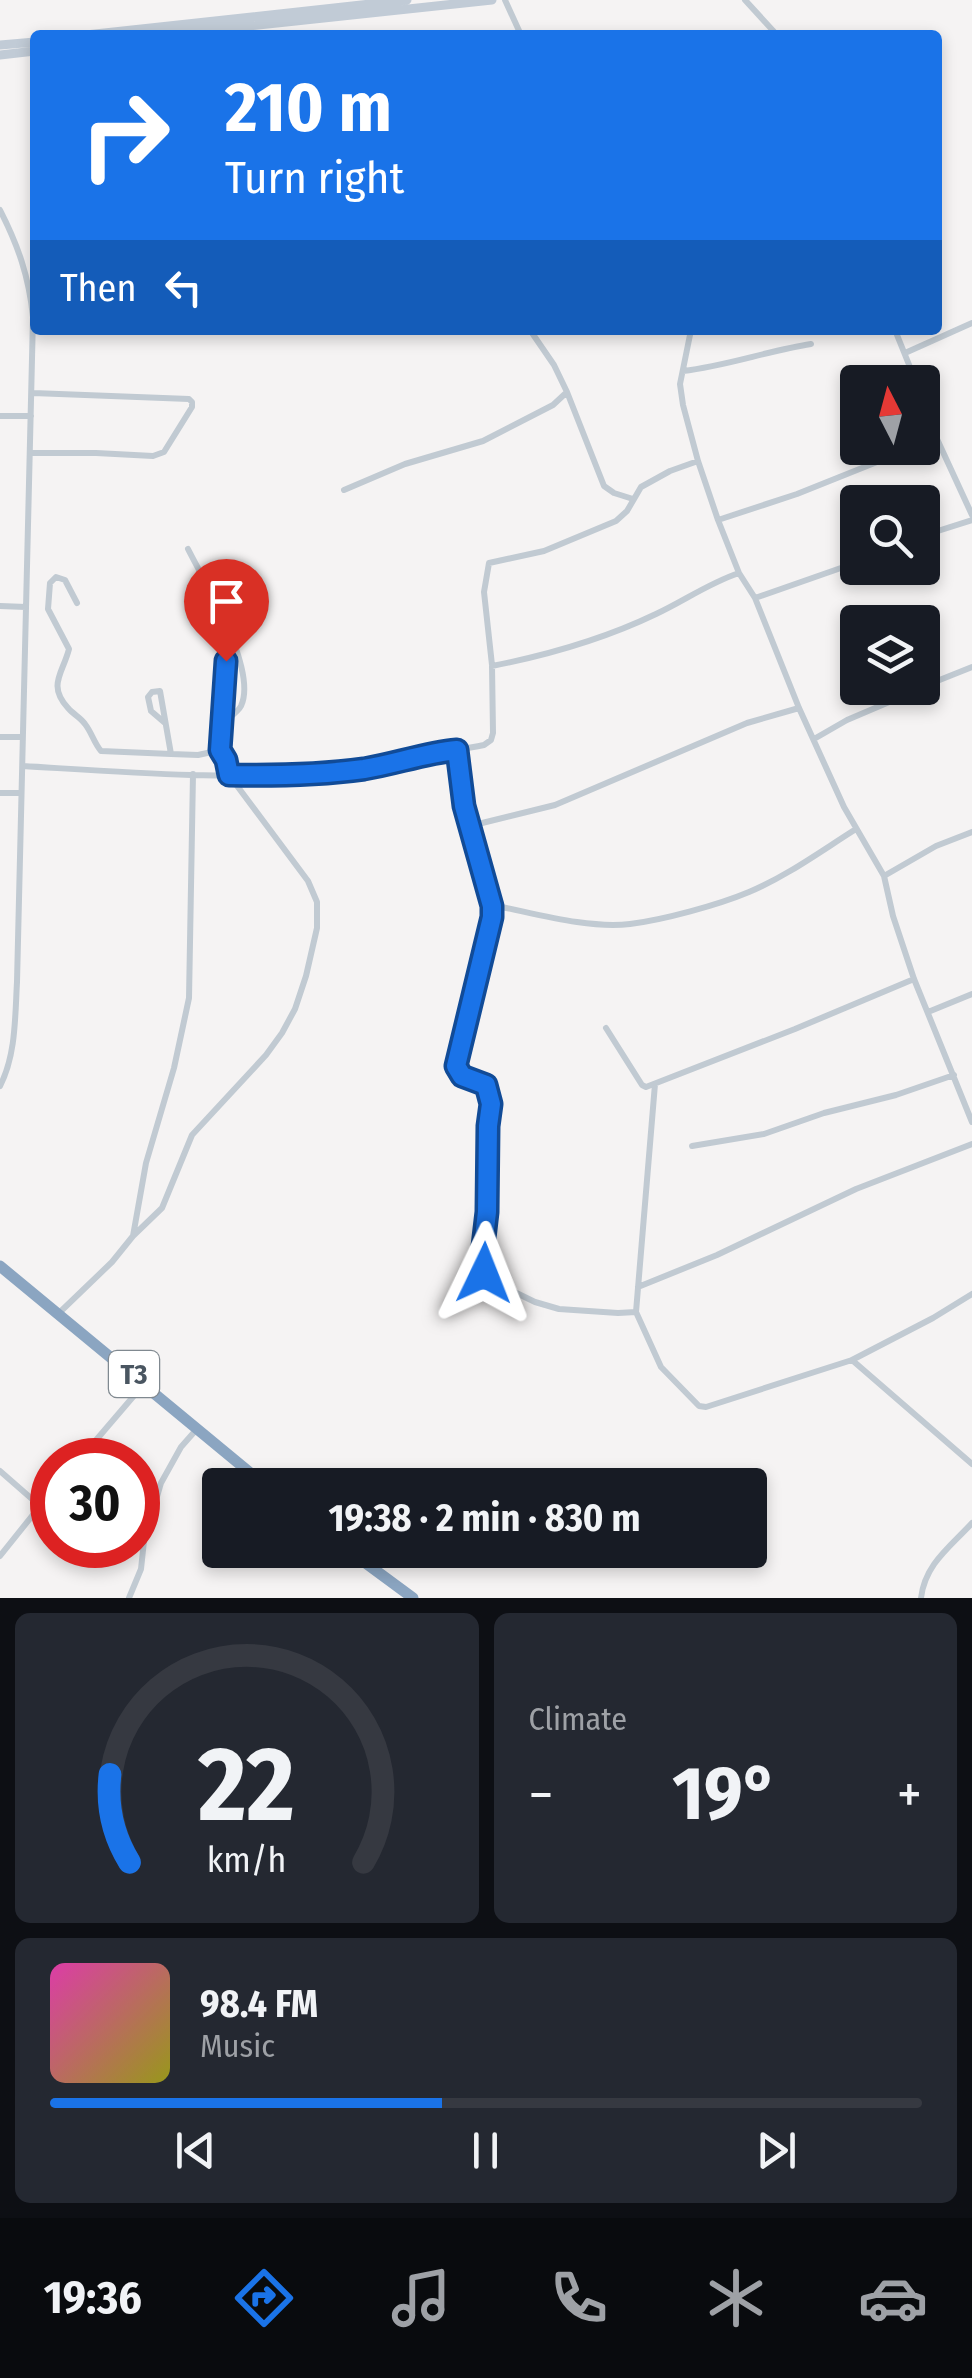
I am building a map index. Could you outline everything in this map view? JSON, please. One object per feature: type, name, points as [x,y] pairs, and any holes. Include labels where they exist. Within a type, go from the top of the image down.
[{"type":"highway","name":"T3","points":[[0,1266],[245,1468]]},
{"type":"highway","points":[[372,1568],[413,1598]]},
{"type":"street","points":[[143,30],[407,0]]},
{"type":"street","points":[[213,30],[492,0]]},
{"type":"street","points":[[505,0],[519,30]]},
{"type":"street","points":[[745,0],[772,30]]},
{"type":"street","points":[[0,45],[30,42]]},
{"type":"street","points":[[0,56],[30,52]]},
{"type":"street","points":[[0,210],[25,267],[30,294]]},
{"type":"street","points":[[905,352],[972,323]]},
{"type":"street","points":[[0,1086],[14,1034],[32,416],[31,335]]},
{"type":"street","points":[[533,335],[567,392],[604,486],[614,494],[633,499]]},
{"type":"street","points":[[691,335],[680,384],[683,405],[718,520],[799,708],[856,829],[884,876],[892,916],[914,980],[972,1122]]},
{"type":"street","points":[[897,335],[910,365]]},
{"type":"street","points":[[683,371],[708,369],[811,344]]},
{"type":"street","points":[[344,490],[405,464],[483,442],[553,405],[567,392]]},
{"type":"street","points":[[30,453],[153,456],[164,452],[172,442],[192,407],[189,399],[162,396],[32,394]]},
{"type":"street","points":[[0,416],[32,416]]},
{"type":"street","points":[[940,446],[972,518],[940,530]]},
{"type":"street","points":[[22,766],[229,775],[327,773],[484,745],[494,734],[484,592],[488,563],[544,551],[616,521],[642,488],[698,461]]},
{"type":"street","points":[[718,520],[870,465]]},
{"type":"street","points":[[188,548],[240,656],[244,696],[240,709],[223,723]]},
{"type":"street","points":[[754,598],[840,568]]},
{"type":"street","points":[[492,666],[564,649],[612,632],[739,573]]},
{"type":"street","points":[[77,603],[65,580],[56,577],[50,584],[48,609],[68,649],[56,688],[65,706],[84,722],[101,752],[198,756],[220,750]]},
{"type":"street","points":[[0,606],[26,607]]},
{"type":"street","points":[[58,1313],[162,1208],[192,1135],[282,1033],[295,1009],[317,928],[318,902],[308,881],[229,775],[220,750],[228,630]]},
{"type":"street","points":[[940,680],[972,667]]},
{"type":"street","points":[[165,723],[148,704],[148,697],[156,690],[160,691],[171,754]]},
{"type":"street","points":[[814,739],[883,705]]},
{"type":"street","points":[[470,826],[555,805],[747,723],[799,708]]},
{"type":"street","points":[[0,737],[22,737]]},
{"type":"street","points":[[457,750],[459,778],[492,906],[456,1066],[462,1076],[486,1085],[491,1104],[484,1273],[494,1283],[559,1309],[636,1312]]},
{"type":"street","points":[[134,1236],[146,1163],[174,1068],[189,998],[193,774]]},
{"type":"street","points":[[0,792],[21,793]]},
{"type":"street","points":[[492,906],[576,921],[628,924],[748,893],[856,829]]},
{"type":"street","points":[[884,876],[936,846],[972,832]]},
{"type":"street","points":[[606,1028],[646,1087],[914,980]]},
{"type":"street","points":[[928,1012],[972,994]]},
{"type":"street","points":[[692,1146],[764,1134],[954,1075]]},
{"type":"street","points":[[655,1084],[636,1312],[661,1367],[699,1406],[852,1360],[972,1294]]},
{"type":"street","points":[[638,1287],[718,1255],[856,1189],[972,1144]]},
{"type":"street","points":[[852,1360],[972,1464]]},
{"type":"street","points":[[98,1438],[144,1383]]},
{"type":"street","points":[[130,1598],[141,1569],[146,1530],[161,1483],[197,1428]]},
{"type":"street","points":[[0,1472],[30,1498]]},
{"type":"street","points":[[0,1556],[30,1518]]},
{"type":"street","points":[[921,1598],[927,1572],[972,1523]]},
{"type":"route","points":[[226,661],[220,750],[229,775],[327,773],[457,750],[464,806],[492,906],[456,1066],[462,1076],[486,1085],[491,1104],[484,1273]]}]
